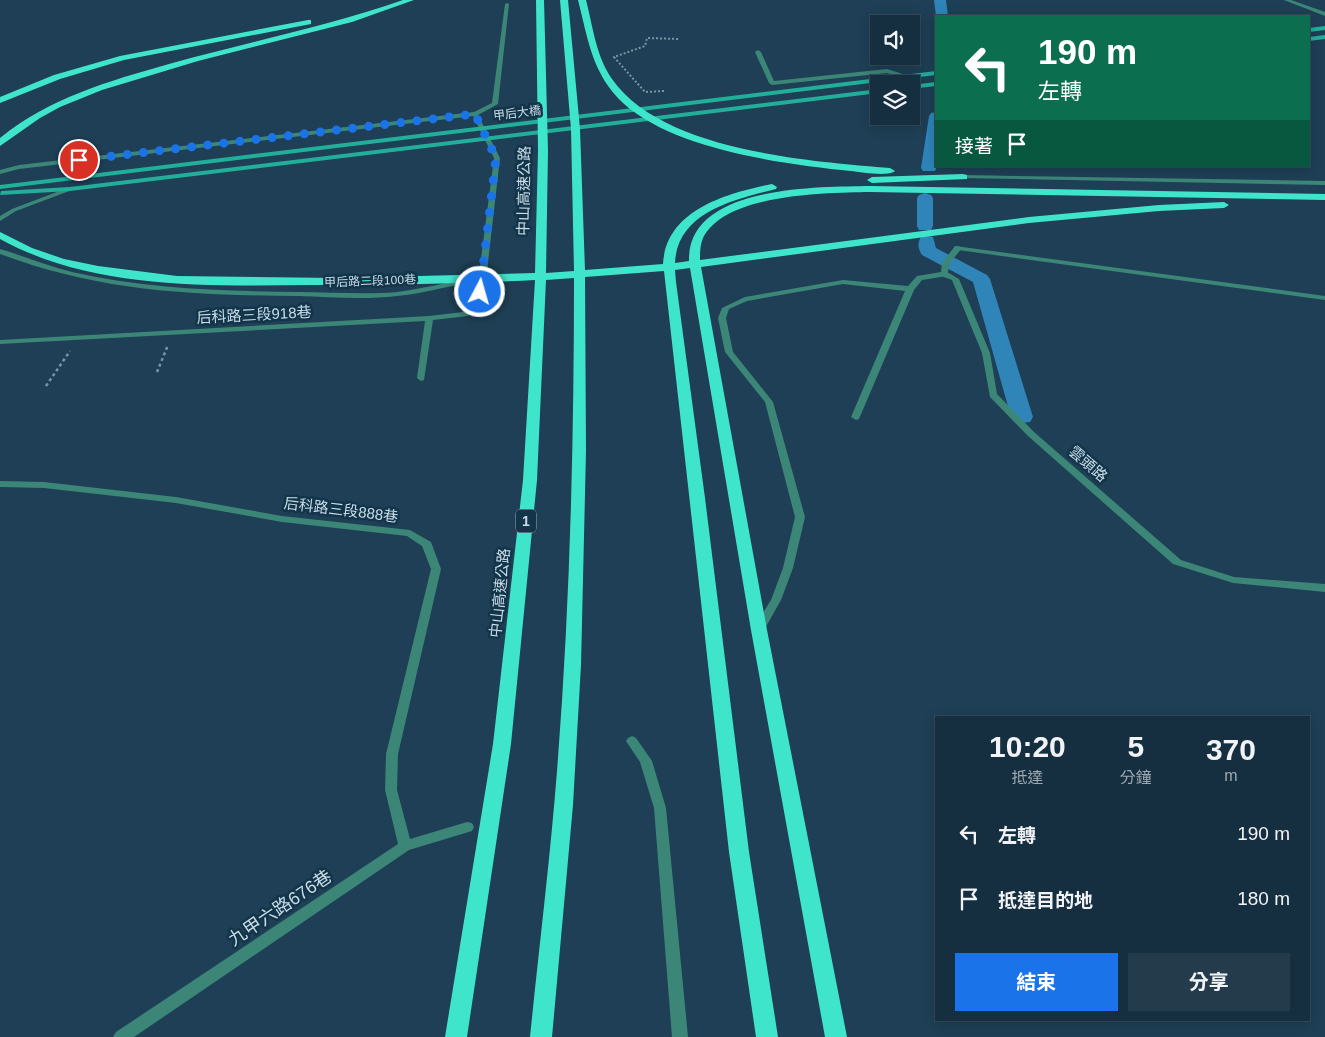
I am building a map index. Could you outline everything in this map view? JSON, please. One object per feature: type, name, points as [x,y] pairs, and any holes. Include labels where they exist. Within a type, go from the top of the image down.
[{"type":"highway","points":[[0,100],[57,77],[123,58],[410,0]]},
{"type":"highway","points":[[0,143],[13,132],[47,111],[116,82],[182,63],[352,20],[410,0]]},
{"type":"highway","name":"中山高速公路","points":[[456,1037],[502,744],[530,480],[540,293],[542,179],[540,0]]},
{"type":"highway","points":[[542,1037],[566,771],[580,486],[580,284],[576,161],[570,48],[564,0]]},
{"type":"highway","points":[[582,0],[597,60],[606,76],[621,95],[634,107],[663,124],[728,147],[767,157],[844,168],[963,177]]},
{"type":"highway","points":[[767,1037],[739,852],[698,498],[670,282],[670,254],[674,242],[688,222],[715,204],[750,191],[821,181],[963,177]]},
{"type":"highway","points":[[836,1037],[759,630],[697,285],[695,249],[698,236],[713,220],[741,205],[790,193],[821,190],[1325,198]]},
{"type":"highway","points":[[0,235],[15,245],[59,260],[106,271],[237,281],[339,282],[504,279],[675,266],[1067,215],[1172,206],[1293,202],[1325,198]]},
{"type":"main road","points":[[1310,30],[1325,28]]},
{"type":"main road","points":[[1310,38],[1325,37]]},
{"type":"main road","name":"甲后大橋","points":[[920,76],[935,74]]},
{"type":"main road","name":"甲后大橋","points":[[0,187],[870,82]]},
{"type":"main road","points":[[920,86],[935,84]]},
{"type":"main road","name":"甲后大橋","points":[[0,193],[70,189],[870,92]]},
{"type":"street","points":[[1286,0],[1325,14]]},
{"type":"street","points":[[0,172],[19,167],[475,114],[495,104],[508,4]]},
{"type":"street","points":[[758,52],[772,83],[887,72],[899,75]]},
{"type":"street","points":[[475,114],[496,158],[481,278]]},
{"type":"street","points":[[963,177],[1325,183]]},
{"type":"street","points":[[0,219],[14,210],[70,189]]},
{"type":"street","points":[[856,417],[910,289],[920,278],[944,274],[946,263],[958,248],[1325,298]]},
{"type":"street","name":"甲后路二段100巷","points":[[0,251],[23,261],[103,282],[185,291],[253,294],[394,294],[415,292],[481,278]]},
{"type":"street","name":"雲頭路","points":[[944,274],[955,279],[986,353],[993,395],[1031,434],[1177,562],[1233,580],[1325,588]]},
{"type":"street","name":"后科路三段918巷","points":[[0,342],[430,318],[465,314],[479,306],[481,278]]},
{"type":"street","points":[[759,630],[776,600],[788,568],[800,517],[769,402],[729,352],[722,318],[726,308],[745,299],[843,282],[910,289]]},
{"type":"street","points":[[421,378],[430,318]]},
{"type":"street","name":"后科路三段888巷","points":[[0,484],[44,485],[176,500],[282,519],[410,533],[427,544],[436,569],[392,754],[391,790],[406,846]]},
{"type":"street","points":[[632,742],[646,761],[660,808],[680,1037]]},
{"type":"street","name":"九甲六路676巷","points":[[121,1037],[406,846],[467,827]]},
{"type":"path","points":[[664,91],[645,92],[614,57],[645,46],[647,38],[680,39]]},
{"type":"path","points":[[156,372],[173,333]]},
{"type":"path","points":[[46,386],[79,337]]},
{"type":"waterway","points":[[940,0],[942,15]]},
{"type":"waterway","points":[[929,168],[935,123]]},
{"type":"waterway","points":[[925,198],[925,226]]},
{"type":"waterway","points":[[927,241],[928,251],[981,279],[1022,417]]},
{"type":"route","points":[[79,160],[475,114],[496,158],[480,292]]}]
